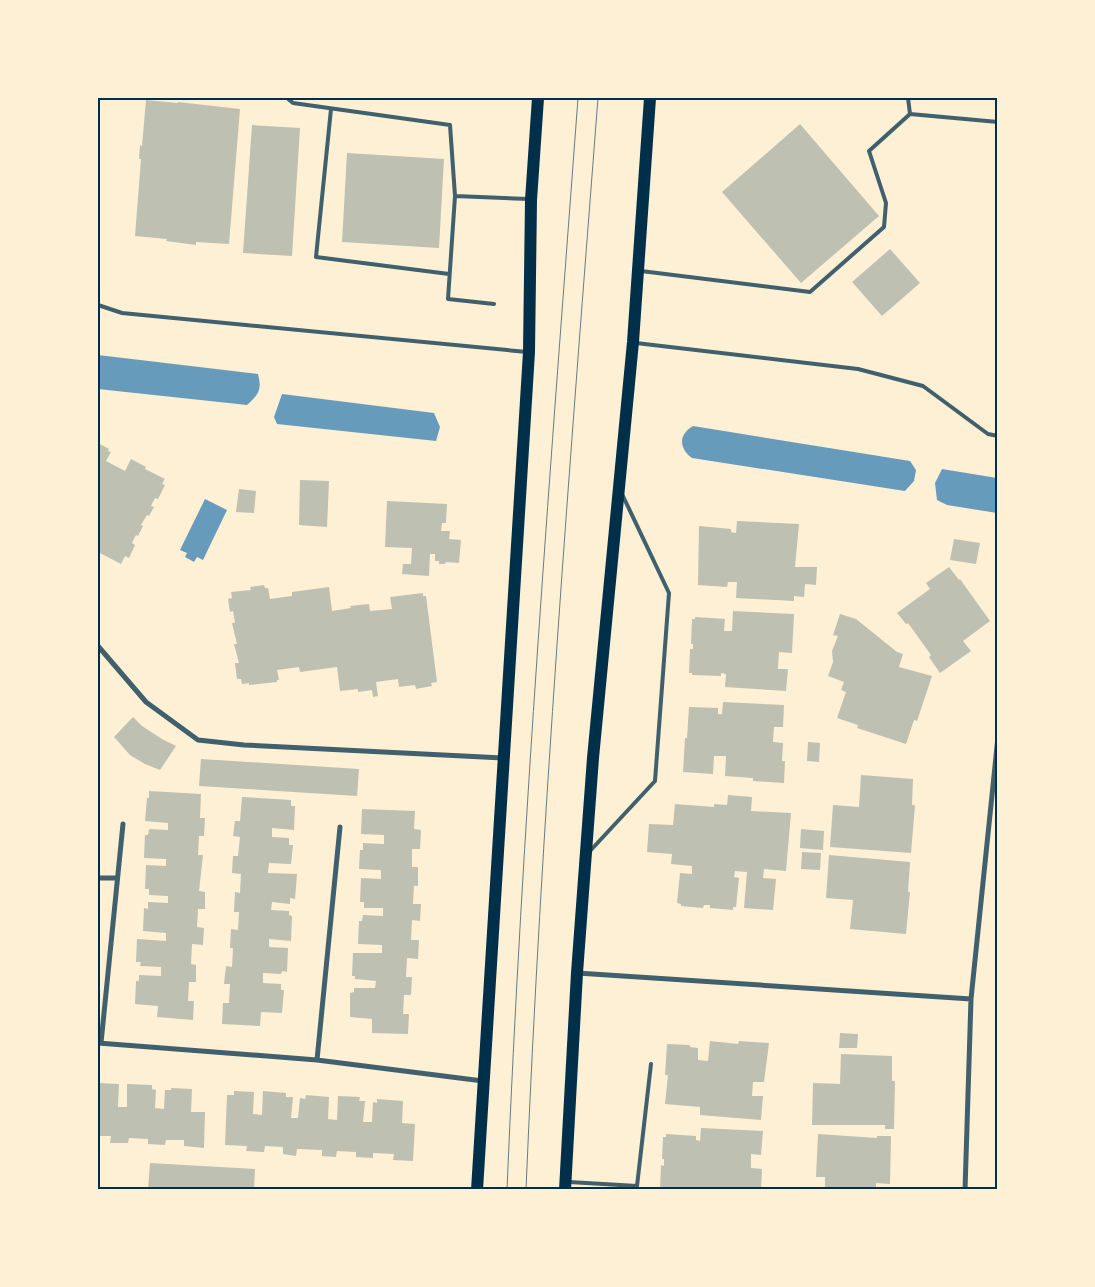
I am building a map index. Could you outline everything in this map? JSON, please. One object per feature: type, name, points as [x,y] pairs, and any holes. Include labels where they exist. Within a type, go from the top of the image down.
[{"type":"main road","points":[[477,1190],[529,352],[530,200],[538,98]]},
{"type":"main road","points":[[565,1186],[586,854],[633,342],[650,98]]},
{"type":"street","points":[[98,646],[146,702],[198,740],[244,745],[503,758]]},
{"type":"street","points":[[965,1190],[972,999],[998,737]]},
{"type":"street","points":[[123,824],[99,1043],[317,1060],[483,1081]]},
{"type":"street","points":[[317,1060],[340,827]]},
{"type":"street","points":[[98,878],[117,878]]},
{"type":"street","points":[[577,973],[972,999]]},
{"type":"lane","points":[[287,98],[293,103],[450,124],[455,196],[448,299],[494,304]]},
{"type":"lane","points":[[908,98],[910,114]]},
{"type":"lane","points":[[331,108],[316,257],[450,274]]},
{"type":"lane","points":[[639,271],[810,292],[884,227],[886,204],[869,151],[910,114],[998,122]]},
{"type":"lane","points":[[455,196],[530,200]]},
{"type":"lane","points":[[98,305],[122,313],[529,352]]},
{"type":"lane","points":[[633,342],[858,369],[923,386],[988,434],[998,436]]},
{"type":"lane","points":[[586,854],[655,781],[668,593],[619,488]]},
{"type":"lane","points":[[565,1186],[637,1188],[651,1064]]},
{"type":"water","points":[[98,355],[258,374],[260,384],[257,395],[247,405],[98,389]]},
{"type":"water","points":[[282,394],[434,413],[440,427],[436,441],[277,424],[274,417]]},
{"type":"water","points":[[693,426],[910,461],[916,470],[914,481],[905,491],[692,458],[685,450],[682,442],[685,433]]},
{"type":"water","points":[[942,469],[997,478],[997,513],[947,505],[937,500],[935,483]]},
{"type":"water","points":[[205,499],[227,510],[203,560],[197,557],[194,562],[185,557],[187,553],[180,550]]},
{"type":"building","points":[[146,100],[240,109],[229,244],[196,242],[196,245],[166,241],[167,239],[135,236],[141,159],[139,159],[140,145],[142,146]]},
{"type":"building","points":[[800,124],[879,216],[801,283],[722,192]]},
{"type":"building","points":[[252,125],[300,128],[292,256],[243,253]]},
{"type":"building","points":[[347,153],[444,159],[439,248],[342,242]]},
{"type":"building","points":[[890,249],[920,283],[882,316],[852,282]]},
{"type":"building","points":[[98,443],[111,452],[106,461],[125,471],[131,459],[146,467],[145,469],[165,479],[162,484],[165,485],[158,499],[155,498],[151,506],[154,507],[149,516],[147,515],[141,525],[143,526],[138,536],[136,535],[132,543],[135,545],[129,558],[125,556],[121,564],[98,552]]},
{"type":"building","points":[[300,480],[329,481],[327,527],[299,525]]},
{"type":"building","points":[[239,489],[256,491],[254,513],[236,512]]},
{"type":"building","points":[[387,501],[447,504],[446,523],[442,523],[441,531],[450,531],[449,539],[461,540],[459,563],[446,562],[445,564],[439,564],[439,561],[435,561],[435,554],[430,554],[429,576],[402,574],[403,564],[411,564],[412,548],[385,547]]},
{"type":"building","points":[[737,521],[799,524],[795,567],[817,567],[816,585],[805,584],[804,597],[794,596],[794,601],[736,598],[737,582],[728,582],[727,587],[698,585],[699,526],[731,529],[731,532],[736,533]]},
{"type":"building","points":[[954,539],[980,543],[976,564],[950,560]]},
{"type":"building","points":[[949,567],[960,579],[990,621],[963,641],[971,651],[940,673],[929,657],[931,655],[908,623],[906,624],[897,613],[930,589],[926,583]]},
{"type":"building","points":[[264,585],[265,588],[268,588],[270,599],[292,596],[292,592],[329,587],[332,611],[351,608],[350,606],[369,604],[370,611],[392,609],[390,597],[423,593],[423,596],[426,596],[437,682],[431,683],[432,686],[416,689],[415,685],[399,687],[398,679],[376,682],[378,696],[373,697],[372,690],[358,692],[358,689],[340,691],[337,667],[300,672],[299,667],[277,670],[279,680],[277,682],[242,684],[241,679],[237,679],[235,663],[239,663],[234,644],[237,644],[232,623],[235,623],[233,611],[230,612],[228,599],[232,598],[231,592],[251,590],[250,587]]},
{"type":"building","points":[[733,611],[794,614],[792,653],[779,652],[778,669],[788,669],[786,691],[725,687],[726,674],[721,673],[721,676],[692,675],[692,673],[689,673],[690,649],[693,649],[693,644],[691,644],[692,619],[695,619],[695,617],[725,619],[724,631],[732,631]]},
{"type":"building","points":[[840,614],[856,619],[897,652],[903,654],[899,667],[932,676],[917,721],[914,720],[906,744],[857,728],[858,725],[837,718],[846,692],[841,690],[844,682],[828,676],[833,662],[832,651],[838,636],[833,635]]},
{"type":"building","points":[[723,702],[784,705],[783,727],[774,727],[773,742],[783,743],[782,761],[785,761],[784,783],[753,781],[753,778],[725,776],[726,756],[714,756],[713,774],[683,772],[689,707],[718,708],[718,714],[722,714]]},
{"type":"building","points":[[133,717],[142,726],[176,746],[160,770],[130,755],[114,737]]},
{"type":"building","points":[[808,742],[820,743],[819,762],[807,761]]},
{"type":"building","points":[[201,759],[359,769],[357,796],[199,786]]},
{"type":"building","points":[[861,775],[913,779],[912,805],[915,805],[911,853],[830,847],[833,805],[859,807]]},
{"type":"building","points":[[149,791],[201,794],[200,818],[205,818],[204,836],[199,836],[198,855],[203,855],[199,891],[205,892],[205,909],[198,909],[197,927],[204,928],[203,945],[192,944],[191,964],[196,965],[196,982],[189,982],[188,1001],[194,1001],[193,1020],[157,1017],[158,1006],[135,1004],[136,981],[139,981],[139,975],[161,976],[161,967],[140,966],[141,962],[136,962],[137,939],[166,941],[166,933],[143,931],[144,908],[148,909],[148,902],[168,903],[168,896],[149,895],[149,889],[145,889],[146,865],[166,866],[166,859],[144,858],[145,835],[148,835],[149,829],[168,830],[168,823],[145,821]]},
{"type":"building","points":[[728,795],[752,797],[751,811],[791,813],[786,871],[764,869],[763,878],[776,879],[773,910],[744,908],[747,872],[735,871],[734,877],[739,878],[736,907],[733,907],[733,910],[710,908],[710,905],[704,905],[703,908],[681,906],[681,904],[677,903],[680,873],[692,874],[692,866],[671,864],[672,854],[647,852],[649,824],[673,825],[675,804],[714,807],[714,804],[727,805]]},
{"type":"building","points":[[242,797],[291,800],[291,806],[295,806],[294,830],[272,828],[272,837],[289,838],[289,845],[293,845],[291,864],[269,863],[268,873],[297,874],[295,899],[290,898],[290,904],[272,902],[271,910],[289,911],[289,915],[292,916],[291,941],[269,939],[269,947],[288,948],[287,972],[282,971],[281,974],[263,973],[263,983],[281,984],[281,990],[284,990],[282,1013],[261,1012],[260,1026],[222,1024],[223,1003],[229,1003],[230,984],[224,984],[226,966],[232,967],[231,929],[238,930],[239,912],[234,912],[235,892],[240,893],[241,874],[232,873],[233,856],[238,856],[240,837],[233,836],[235,821],[240,821]]},
{"type":"building","points":[[362,809],[415,811],[414,829],[421,830],[420,849],[412,849],[412,867],[418,867],[418,886],[414,886],[413,904],[421,904],[420,921],[412,920],[411,940],[419,940],[418,959],[407,958],[406,977],[412,977],[411,995],[404,995],[403,1014],[409,1014],[408,1034],[372,1033],[372,1019],[350,1017],[350,993],[354,992],[354,988],[375,988],[376,981],[355,979],[355,976],[352,976],[353,953],[382,953],[382,945],[358,944],[359,921],[362,921],[363,915],[383,916],[383,908],[364,908],[364,902],[360,902],[361,878],[381,879],[381,870],[359,869],[360,850],[363,850],[363,843],[384,844],[384,835],[361,834]]},
{"type":"building","points":[[801,829],[824,831],[823,850],[800,848]]},
{"type":"building","points":[[802,852],[821,853],[820,870],[801,869]]},
{"type":"building","points":[[829,855],[910,862],[908,892],[910,892],[906,934],[850,929],[853,900],[826,898]]},
{"type":"building","points":[[840,1033],[858,1034],[857,1048],[839,1048]]},
{"type":"building","points":[[710,1041],[738,1044],[739,1041],[769,1043],[764,1082],[753,1082],[752,1096],[763,1096],[761,1120],[700,1115],[700,1107],[665,1104],[668,1075],[665,1075],[667,1044],[690,1045],[690,1047],[698,1048],[698,1060],[708,1061]]},
{"type":"building","points":[[841,1054],[892,1056],[892,1081],[895,1081],[894,1129],[885,1129],[885,1125],[812,1125],[813,1083],[840,1084]]},
{"type":"building","points":[[98,1083],[119,1084],[118,1107],[127,1107],[127,1084],[152,1085],[152,1089],[156,1090],[155,1108],[164,1109],[165,1090],[171,1090],[171,1088],[192,1089],[191,1112],[205,1112],[204,1148],[184,1146],[184,1140],[166,1140],[165,1145],[148,1144],[148,1139],[129,1138],[128,1143],[110,1143],[111,1136],[98,1136]]},
{"type":"building","points":[[234,1091],[254,1092],[253,1114],[262,1115],[263,1091],[286,1093],[286,1097],[293,1097],[291,1118],[298,1118],[300,1098],[305,1099],[306,1095],[329,1097],[328,1119],[337,1120],[338,1096],[360,1097],[359,1101],[365,1101],[363,1122],[372,1122],[373,1102],[377,1103],[377,1099],[403,1101],[402,1123],[415,1124],[413,1161],[393,1160],[394,1154],[373,1153],[373,1158],[356,1157],[356,1152],[337,1151],[336,1157],[322,1156],[322,1150],[297,1149],[296,1156],[283,1154],[283,1147],[265,1146],[264,1152],[246,1151],[247,1146],[225,1145],[227,1095],[234,1095]]},
{"type":"building","points":[[701,1128],[763,1131],[761,1155],[751,1154],[751,1168],[762,1169],[761,1190],[660,1189],[661,1165],[664,1166],[664,1159],[662,1159],[663,1137],[666,1137],[666,1134],[696,1136],[696,1140],[700,1141]]},
{"type":"building","points":[[818,1134],[877,1138],[877,1136],[891,1136],[890,1184],[876,1183],[876,1190],[825,1190],[825,1177],[816,1177]]},
{"type":"building","points":[[150,1163],[255,1169],[254,1190],[148,1190]]},
{"type":"tram line","points":[[507,1190],[529,780],[578,98]]},
{"type":"tram line","points":[[526,1190],[548,780],[598,98]]}]
